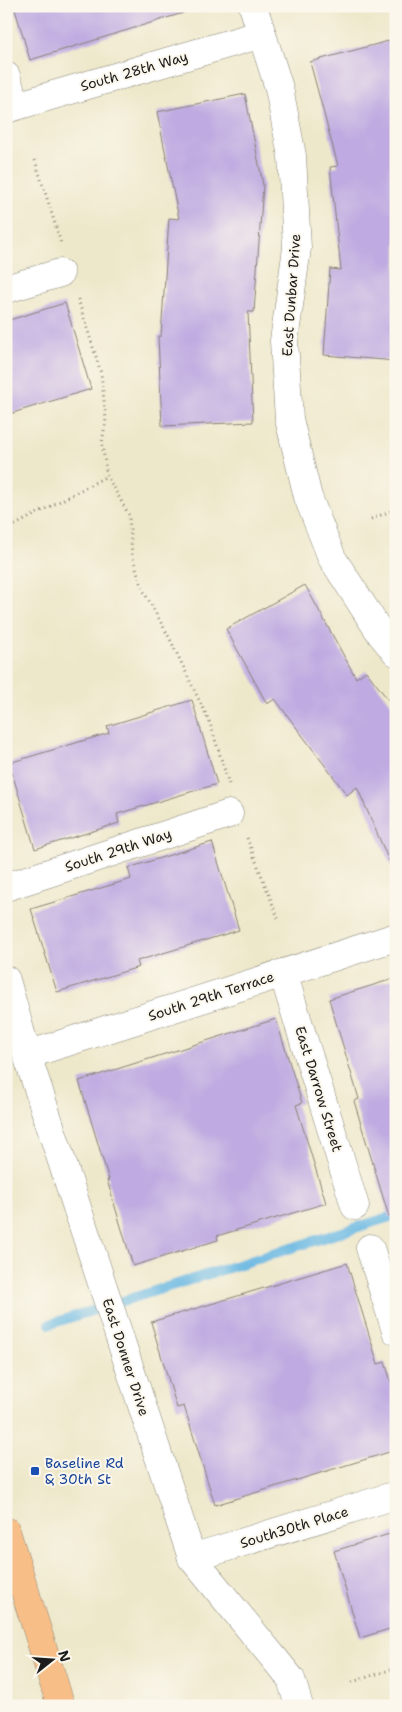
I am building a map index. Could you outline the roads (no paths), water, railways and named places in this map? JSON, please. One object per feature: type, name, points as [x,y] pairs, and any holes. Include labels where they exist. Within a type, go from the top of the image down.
[{"type":"main road","points":[[6,1531],[61,1706]]},
{"type":"street","name":"East Dunbar Drive","points":[[253,6],[279,88],[292,156],[297,248],[284,341],[289,419],[308,497],[332,558],[381,634],[396,652]]},
{"type":"street","name":"South 28th Way","points":[[11,108],[262,34]]},
{"type":"street","points":[[6,76],[11,108]]},
{"type":"street","points":[[6,289],[61,260]]},
{"type":"street","name":"South 29th Way","points":[[6,887],[230,802]]},
{"type":"street","name":"South 29th Terrace","points":[[27,1055],[396,937]]},
{"type":"street","name":"East Darrow Street","points":[[283,972],[355,1206]]},
{"type":"street","name":"East Donner Drive","points":[[6,980],[27,1055],[192,1558],[291,1679],[299,1706]]},
{"type":"street","points":[[370,1248],[396,1331]]},
{"type":"street","name":"South30th Place","points":[[192,1558],[396,1495]]},
{"type":"waterway","points":[[50,1324],[396,1215]]},
{"type":"place","name":"Baseline Rd & 30th St","points":[[35,1471]]}]
